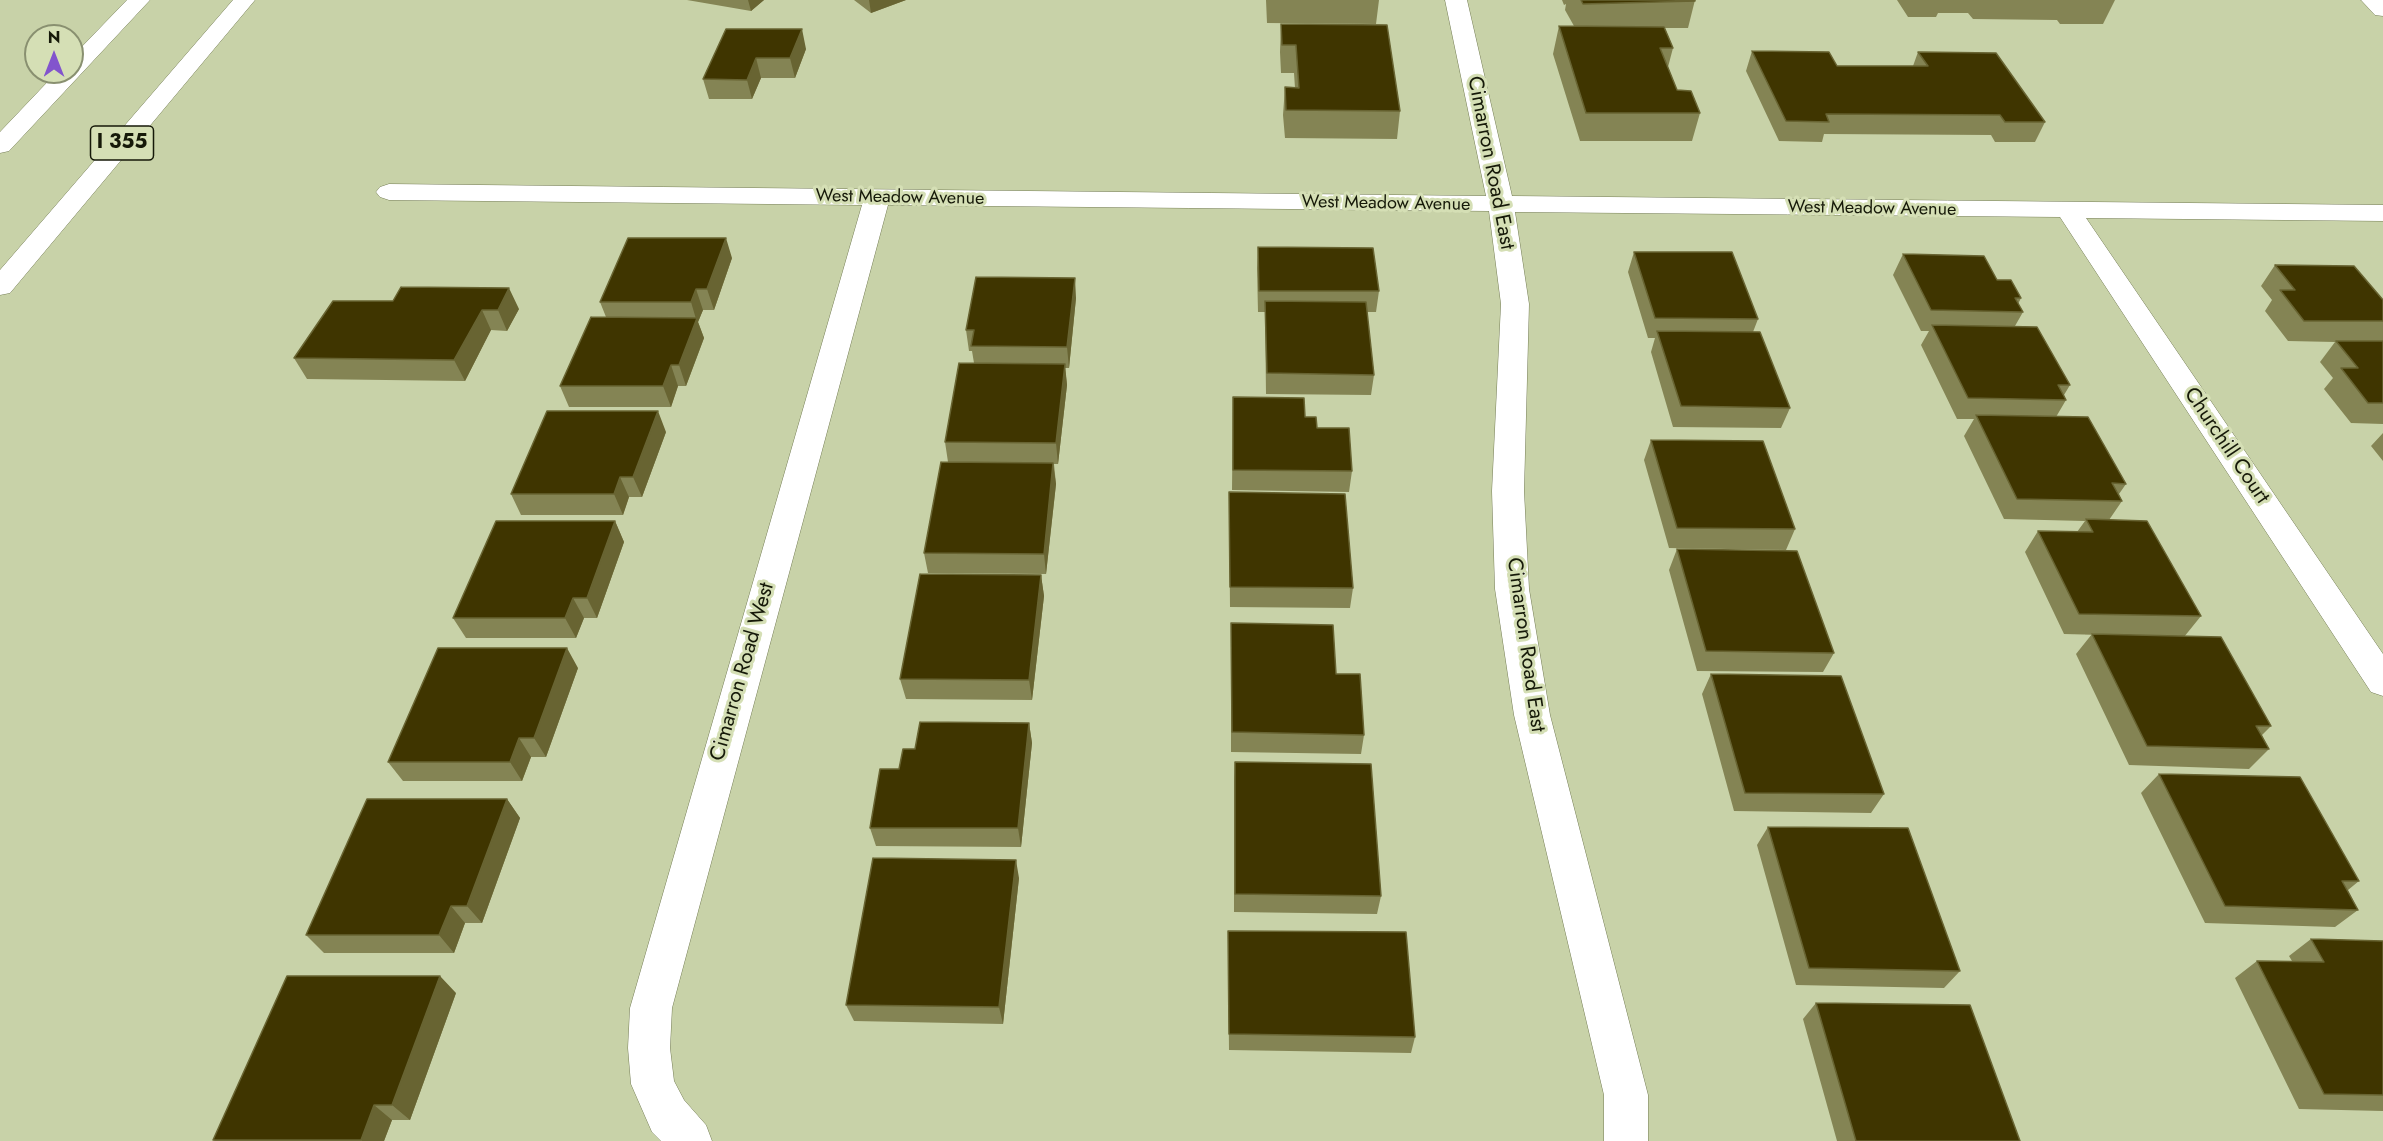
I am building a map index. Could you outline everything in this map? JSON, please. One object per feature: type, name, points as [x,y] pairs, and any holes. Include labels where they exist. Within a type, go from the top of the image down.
[{"type":"main road","points":[[84,57],[139,0]]},
{"type":"main road","name":"I 355","points":[[0,286],[244,0]]},
{"type":"main road","name":"Cimarron Road East","points":[[1456,0],[1501,205],[1515,304],[1508,491],[1512,590],[1532,715],[1626,1095],[1626,1141]]},
{"type":"main road","points":[[2372,0],[2383,10]]},
{"type":"main road","points":[[0,146],[59,84]]},
{"type":"main road","name":"West Meadow Avenue","points":[[389,192],[2383,213]]},
{"type":"main road","name":"Cimarron Road West","points":[[690,1141],[668,1116],[653,1084],[649,1048],[651,1008],[877,198]]},
{"type":"main road","name":"Churchill Court","points":[[2069,211],[2383,682]]},
{"type":"building","points":[[1581,0],[1695,0],[1695,1],[1583,4]]},
{"type":"building","points":[[1281,24],[1387,25],[1400,111],[1286,110],[1285,87],[1299,88],[1296,45],[1282,45]]},
{"type":"building","points":[[1559,26],[1664,27],[1673,48],[1660,48],[1677,90],[1691,91],[1700,113],[1586,113]]},
{"type":"building","points":[[726,29],[802,29],[790,58],[756,58],[747,80],[703,79]]},
{"type":"building","points":[[1752,51],[1829,52],[1837,66],[1928,66],[1918,52],[1996,53],[2045,122],[2005,122],[2000,115],[1826,114],[1829,122],[1786,121]]},
{"type":"building","points":[[628,238],[726,238],[707,289],[696,289],[691,302],[600,302]]},
{"type":"building","points":[[1258,247],[1373,248],[1379,291],[1259,291]]},
{"type":"building","points":[[1634,252],[1732,252],[1758,319],[1655,318]]},
{"type":"building","points":[[1903,254],[1984,256],[1997,280],[2011,280],[2021,298],[2015,298],[2023,312],[1931,310]]},
{"type":"building","points":[[2275,265],[2354,266],[2383,300],[2383,321],[2304,321],[2280,290],[2295,290]]},
{"type":"building","points":[[976,277],[1075,278],[1067,347],[971,346],[974,330],[966,330]]},
{"type":"building","points":[[401,287],[509,288],[498,310],[482,310],[454,360],[294,358],[333,301],[393,301]]},
{"type":"building","points":[[1265,301],[1366,302],[1374,375],[1267,373]]},
{"type":"building","points":[[591,317],[697,318],[679,365],[671,365],[663,386],[560,386]]},
{"type":"building","points":[[1932,325],[2037,327],[2070,385],[2058,385],[2066,400],[1968,398]]},
{"type":"building","points":[[1657,331],[1760,332],[1790,408],[1681,406]]},
{"type":"building","points":[[2336,341],[2383,341],[2383,403],[2368,403],[2341,368],[2358,368]]},
{"type":"building","points":[[959,363],[1065,364],[1056,443],[945,442]]},
{"type":"building","points":[[1233,397],[1304,398],[1305,417],[1316,417],[1317,428],[1349,428],[1352,471],[1233,470]]},
{"type":"building","points":[[547,411],[658,411],[633,477],[620,477],[614,494],[511,494]]},
{"type":"building","points":[[1976,415],[2088,417],[2126,484],[2112,483],[2122,501],[2017,499]]},
{"type":"building","points":[[1651,440],[1763,441],[1795,529],[1677,528]]},
{"type":"building","points":[[941,462],[1053,463],[1044,554],[924,553]]},
{"type":"building","points":[[1229,492],[1345,494],[1353,588],[1230,587]]},
{"type":"building","points":[[2086,519],[2147,521],[2201,616],[2079,614],[2038,531],[2093,532]]},
{"type":"building","points":[[496,521],[615,521],[587,598],[573,598],[565,618],[453,618]]},
{"type":"building","points":[[1677,549],[1797,551],[1834,653],[1706,651]]},
{"type":"building","points":[[920,574],[1041,575],[1029,680],[900,679]]},
{"type":"building","points":[[1231,623],[1333,625],[1336,674],[1360,674],[1364,735],[1232,732]]},
{"type":"building","points":[[2092,634],[2221,637],[2271,726],[2256,726],[2269,749],[2147,746]]},
{"type":"building","points":[[438,648],[567,648],[534,738],[519,738],[510,762],[388,762]]},
{"type":"building","points":[[1711,674],[1841,676],[1884,794],[1745,793]]},
{"type":"building","points":[[920,722],[1029,723],[1018,828],[870,828],[880,769],[899,769],[903,749],[915,749]]},
{"type":"building","points":[[1235,762],[1371,764],[1381,896],[1235,894]]},
{"type":"building","points":[[2159,774],[2300,777],[2359,881],[2342,881],[2358,910],[2225,906]]},
{"type":"building","points":[[367,799],[507,799],[467,906],[451,906],[439,935],[306,935]]},
{"type":"building","points":[[1768,827],[1908,828],[1960,971],[1809,968]]},
{"type":"building","points":[[873,858],[1016,860],[999,1007],[846,1005]]},
{"type":"building","points":[[1228,931],[1406,932],[1415,1037],[1229,1034]]},
{"type":"building","points":[[2311,939],[2383,941],[2383,1095],[2324,1094],[2257,961],[2324,962]]},
{"type":"building","points":[[287,976],[440,976],[392,1105],[374,1105],[361,1140],[213,1140]]},
{"type":"building","points":[[1816,1003],[1970,1005],[2020,1141],[1856,1141]]}]
